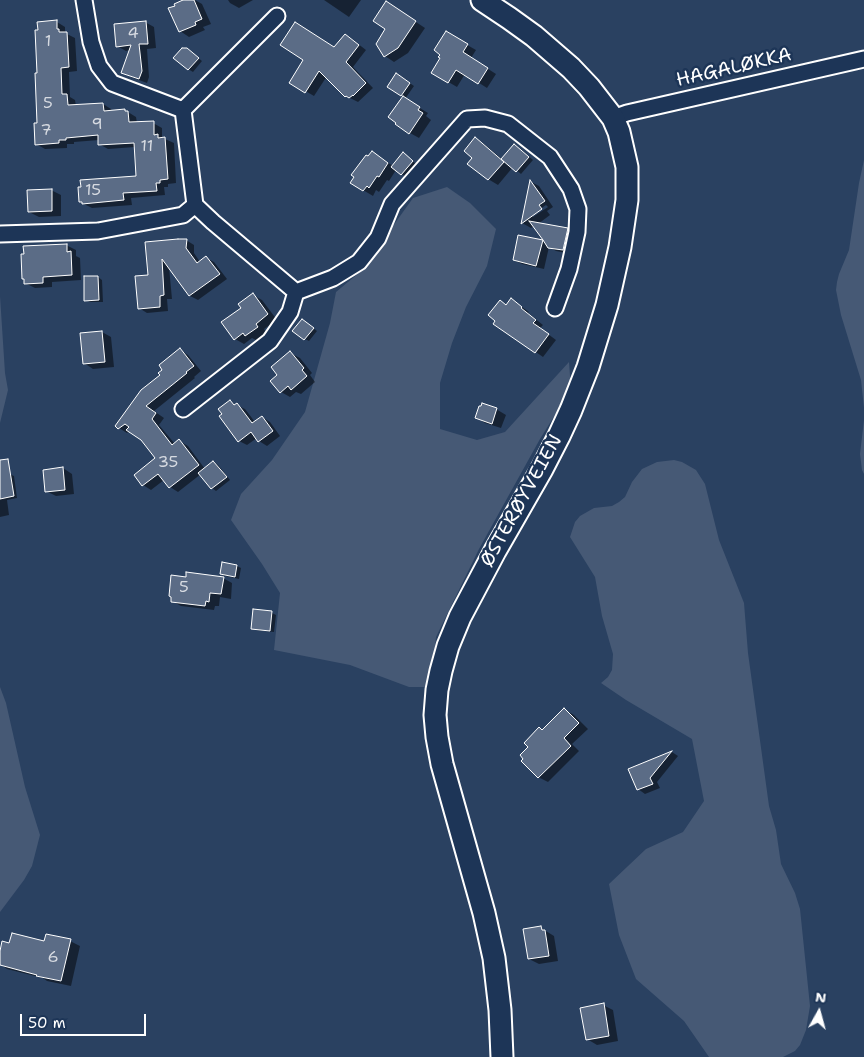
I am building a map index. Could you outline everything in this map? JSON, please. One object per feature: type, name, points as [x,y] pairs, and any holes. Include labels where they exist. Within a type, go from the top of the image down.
[{"type":"main road","name":"ØSTERØYVEIEN","points":[[482,0],[509,18],[559,57],[589,87],[613,118],[627,167],[627,200],[620,247],[604,314],[588,367],[559,436],[460,617],[440,671],[435,703],[437,737],[442,764],[484,913],[494,958],[500,1010],[502,1057]]},
{"type":"street","points":[[84,0],[91,42],[99,66],[112,84],[183,110]]},
{"type":"street","points":[[183,110],[277,16]]},
{"type":"street","name":"HAGALØKKA","points":[[613,118],[627,113],[864,59]]},
{"type":"street","points":[[183,110],[195,205],[296,292]]},
{"type":"street","points":[[296,292],[333,278],[359,262],[378,238],[392,204],[466,119],[485,118],[508,124],[550,157],[571,189],[578,208],[578,232],[569,269],[555,308]]},
{"type":"street","points":[[0,234],[98,231],[183,215],[195,205]]},
{"type":"street","points":[[183,409],[270,341],[290,312],[296,292]]},
{"type":"shaded area","points":[[864,160],[864,408],[861,380],[841,315],[836,290],[839,274],[849,250]]},
{"type":"shaded area","points":[[447,187],[470,203],[496,229],[487,266],[466,307],[452,343],[440,383],[440,429],[477,440],[505,432],[569,362],[571,389],[540,439],[479,549],[436,637],[431,687],[409,687],[350,665],[274,650],[280,593],[231,520],[241,494],[272,460],[305,412],[330,323],[336,292],[360,272],[413,198]]},
{"type":"shaded area","points":[[0,296],[5,373],[8,390],[0,423]]},
{"type":"shaded area","points":[[864,420],[864,474],[860,454]]},
{"type":"shaded area","points":[[674,460],[696,470],[705,484],[719,540],[744,603],[748,653],[769,806],[776,830],[781,864],[795,893],[800,909],[810,1006],[806,1030],[800,1045],[795,1051],[783,1057],[709,1057],[684,1021],[636,979],[619,935],[609,884],[646,849],[683,832],[704,801],[692,739],[601,683],[612,670],[613,654],[602,616],[595,577],[570,537],[575,522],[580,516],[594,508],[612,506],[625,497],[632,482],[642,469],[657,462]]},
{"type":"shaded area","points":[[0,687],[6,703],[25,787],[40,835],[32,866],[0,912]]},
{"type":"building","points":[[183,0],[194,0],[202,19],[195,22],[196,25],[179,32],[168,8],[175,6],[174,4]]},
{"type":"building","points":[[386,1],[416,21],[398,48],[384,57],[376,44],[385,29],[373,21]]},
{"type":"building","points":[[57,20],[59,32],[67,32],[69,67],[61,68],[62,94],[67,94],[68,105],[103,103],[104,111],[125,109],[125,111],[128,111],[129,122],[154,121],[154,135],[158,134],[158,138],[165,137],[168,179],[160,180],[160,183],[156,183],[157,191],[123,193],[124,200],[82,204],[82,202],[79,202],[78,187],[81,187],[80,180],[136,176],[134,143],[98,145],[98,135],[66,138],[66,140],[59,140],[59,143],[35,145],[34,123],[37,123],[35,73],[37,73],[35,30],[38,30],[37,22]]},
{"type":"building","points":[[146,21],[148,44],[139,44],[142,71],[139,79],[121,73],[131,45],[116,47],[114,24]]},
{"type":"building","points":[[295,22],[334,47],[345,34],[359,45],[346,62],[366,83],[353,96],[345,97],[319,71],[305,93],[289,83],[303,60],[280,45]]},
{"type":"building","points":[[446,31],[468,44],[463,52],[488,68],[478,84],[456,70],[448,83],[431,73],[440,58],[438,57],[440,55],[434,50]]},
{"type":"building","points":[[182,48],[187,48],[199,58],[188,70],[173,58]]},
{"type":"building","points":[[396,73],[410,83],[401,96],[387,87]]},
{"type":"building","points":[[403,96],[420,107],[418,110],[423,113],[409,134],[388,117]]},
{"type":"building","points":[[475,137],[504,162],[488,180],[467,164],[472,158],[464,151]]},
{"type":"building","points":[[514,144],[529,157],[516,172],[501,159]]},
{"type":"building","points":[[372,151],[388,163],[379,177],[377,176],[369,188],[367,186],[363,191],[350,183],[354,177],[351,175],[366,155],[368,156]]},
{"type":"building","points":[[403,152],[413,161],[401,175],[391,167]]},
{"type":"building","points":[[530,180],[545,201],[539,205],[542,209],[521,224]]},
{"type":"building","points":[[52,189],[52,211],[28,212],[27,190]]},
{"type":"building","points":[[529,221],[568,228],[563,250],[548,248]]},
{"type":"building","points":[[518,235],[543,240],[536,266],[513,260]]},
{"type":"building","points":[[187,239],[186,248],[197,263],[206,256],[220,274],[189,296],[162,259],[164,295],[160,296],[160,307],[138,309],[135,276],[148,275],[145,242]]},
{"type":"building","points":[[67,244],[67,252],[71,251],[72,275],[43,277],[43,283],[24,284],[21,254],[24,254],[23,246]]},
{"type":"building","points":[[84,276],[98,276],[99,300],[84,301]]},
{"type":"building","points":[[253,293],[268,314],[256,324],[258,327],[245,336],[243,333],[234,340],[221,322],[241,308],[238,304]]},
{"type":"building","points":[[511,298],[536,320],[533,323],[549,334],[535,353],[493,324],[495,321],[488,315],[500,300],[506,305]]},
{"type":"building","points":[[302,319],[314,328],[304,340],[292,331]]},
{"type":"building","points":[[102,331],[105,362],[83,364],[80,333]]},
{"type":"building","points":[[180,348],[194,366],[146,406],[156,413],[152,419],[172,445],[179,439],[199,465],[169,488],[158,474],[142,486],[134,475],[155,458],[141,440],[126,430],[129,427],[125,424],[118,429],[115,426],[141,390],[160,375],[158,373],[162,370],[159,365]]},
{"type":"building","points":[[290,351],[304,368],[302,370],[307,376],[291,390],[288,386],[280,393],[270,381],[277,375],[271,367]]},
{"type":"building","points":[[230,400],[234,405],[237,403],[252,423],[262,416],[273,431],[258,442],[251,432],[238,442],[219,416],[222,414],[218,409]]},
{"type":"building","points":[[482,403],[497,408],[492,424],[475,418]]},
{"type":"building","points":[[8,459],[14,496],[0,499],[0,460]]},
{"type":"building","points":[[213,461],[227,477],[211,489],[198,473]]},
{"type":"building","points":[[63,467],[65,490],[45,492],[43,470]]},
{"type":"building","points":[[222,562],[237,565],[235,577],[220,574]]},
{"type":"building","points":[[186,572],[224,577],[221,594],[210,593],[209,602],[206,601],[205,606],[171,602],[171,597],[169,596],[171,575],[186,577]]},
{"type":"building","points":[[253,609],[272,611],[270,631],[251,629]]},
{"type":"building","points":[[564,708],[579,723],[564,738],[571,746],[538,778],[521,761],[523,759],[520,755],[528,747],[524,743],[539,727],[542,730]]},
{"type":"building","points":[[672,751],[650,778],[653,784],[637,790],[628,769]]},
{"type":"building","points":[[541,926],[542,930],[545,930],[549,956],[528,959],[523,929]]},
{"type":"building","points":[[12,933],[44,941],[46,934],[71,939],[61,981],[36,976],[0,965],[2,941],[9,943]]},
{"type":"building","points":[[604,1003],[609,1036],[586,1040],[580,1008]]}]
